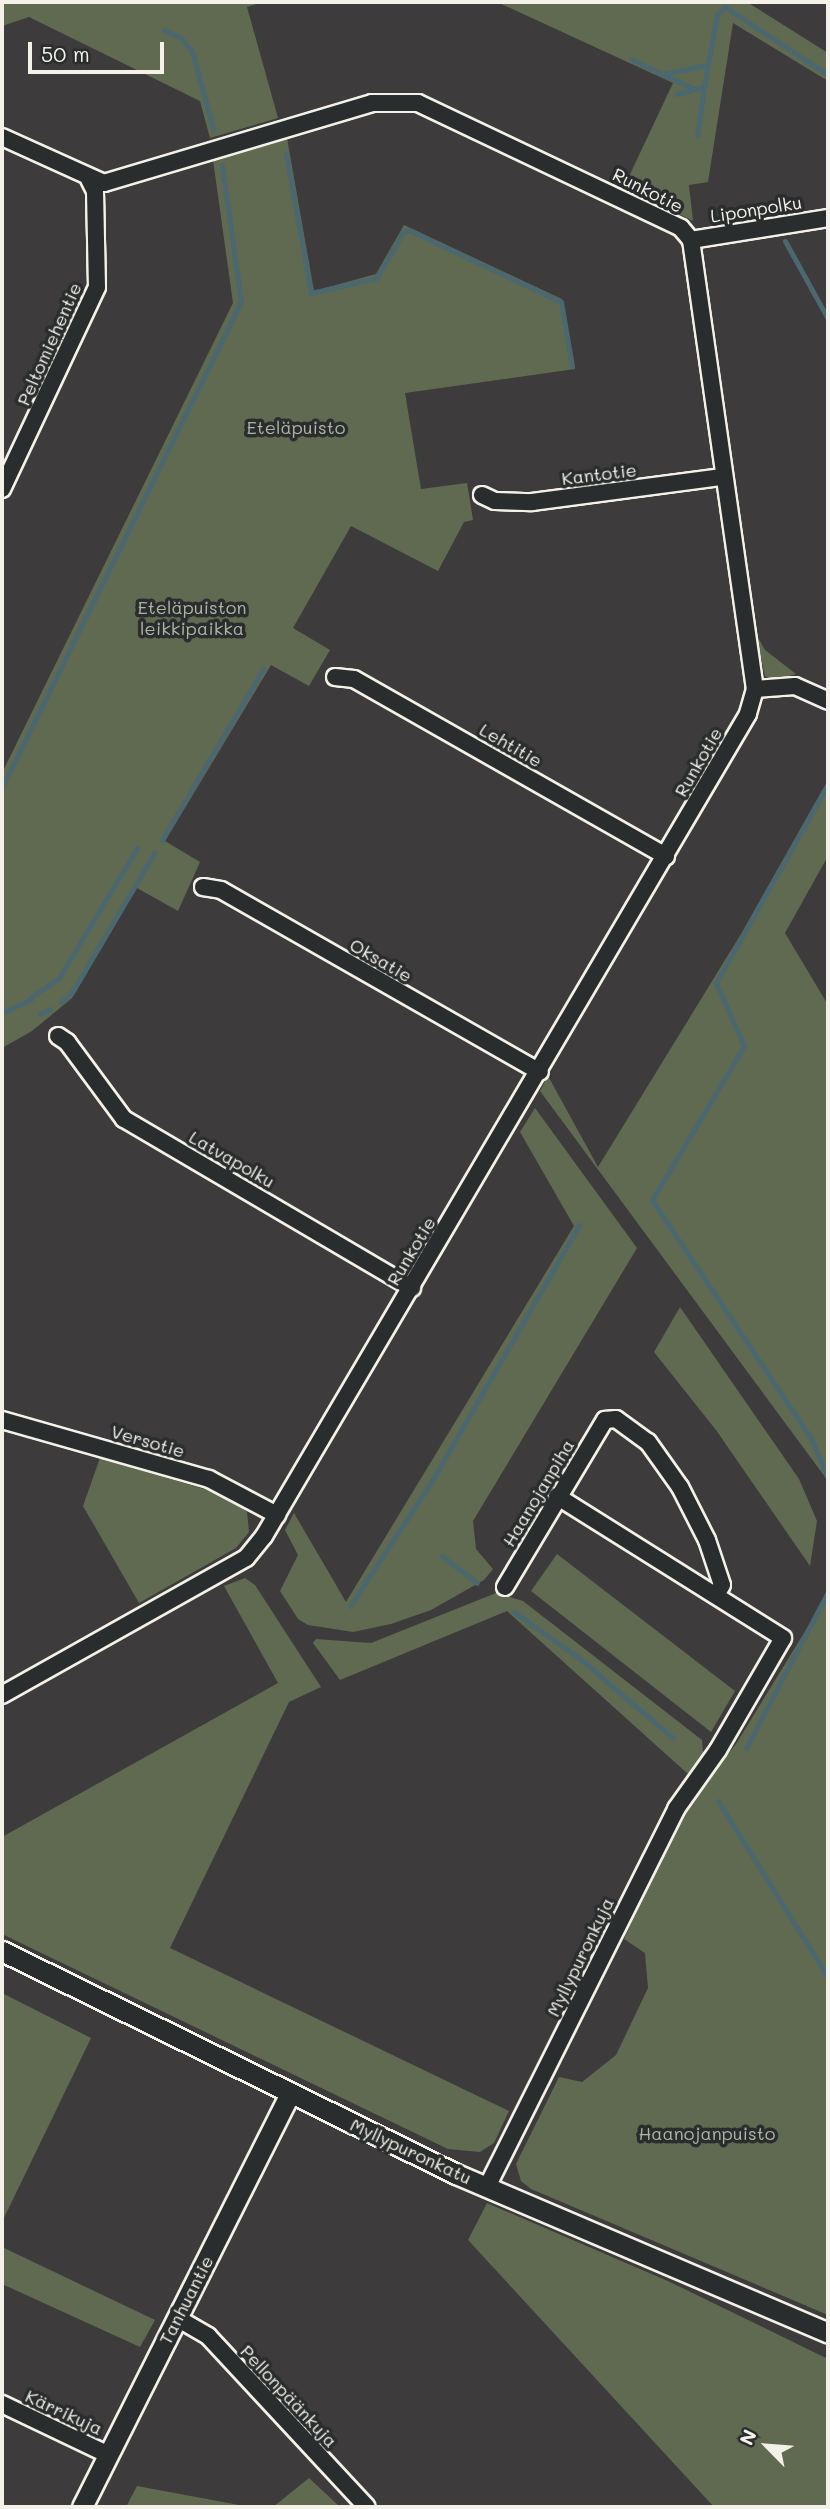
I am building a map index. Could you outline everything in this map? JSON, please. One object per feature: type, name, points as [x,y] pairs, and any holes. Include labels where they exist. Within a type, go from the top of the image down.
[{"type":"street","name":"Runkotie","points":[[2,1695],[246,1558],[277,1515],[540,1072],[748,714],[755,689],[722,477],[691,240],[673,222],[440,110],[395,100],[111,181],[89,179]]},
{"type":"street","points":[[2,137],[89,179]]},
{"type":"street","name":"Peltomiehentie","points":[[2,489],[97,287],[95,191],[89,179]]},
{"type":"street","name":"Liponpolku","points":[[691,240],[828,218]]},
{"type":"street","name":"Kantotie","points":[[482,495],[495,501],[532,502],[722,477]]},
{"type":"street","name":"Lehtitie","points":[[335,677],[354,679],[666,856]]},
{"type":"street","points":[[755,689],[795,686],[828,701]]},
{"type":"street","name":"Oksatie","points":[[203,887],[221,890],[540,1072]]},
{"type":"street","name":"Latvapolku","points":[[58,1036],[67,1042],[124,1119],[412,1287]]},
{"type":"street","name":"Haanojanpiha","points":[[505,1587],[557,1496],[606,1420],[616,1419],[648,1442],[680,1487],[707,1540],[722,1585],[716,1595]]},
{"type":"street","name":"Versotie","points":[[2,1420],[209,1479],[277,1515]]},
{"type":"street","points":[[557,1496],[716,1595]]},
{"type":"street","name":"Myllypuronkuja","points":[[487,2187],[676,1809],[718,1750],[783,1639],[716,1595]]},
{"type":"street","name":"Myllypuronkatu","points":[[2,1951],[290,2094],[487,2187],[828,2333]]},
{"type":"street","name":"Tanhuantie","points":[[82,2507],[290,2094]]},
{"type":"street","name":"Pellonpäänkuja","points":[[177,2318],[208,2336],[367,2507]]},
{"type":"street","name":"Kärrikuja","points":[[2,2404],[109,2455]]},
{"type":"green space","points":[[2,2],[263,2],[247,7],[278,118],[210,138],[200,101],[29,17],[2,26]]},
{"type":"green space","points":[[497,2],[747,2],[828,53],[828,81],[733,23],[708,182],[689,185],[693,221],[624,187],[673,83]]},
{"type":"green space","name":"Eteläpuisto","points":[[287,138],[314,291],[376,274],[404,225],[562,299],[575,369],[405,393],[421,489],[467,483],[473,520],[464,522],[438,571],[351,526],[293,628],[330,650],[309,686],[271,665],[165,841],[200,862],[178,911],[137,888],[72,998],[32,1031],[2,1048],[2,773],[233,303],[213,160]]},
{"type":"green space","points":[[756,634],[765,650],[796,674],[774,680],[765,676]]},
{"type":"green space","points":[[828,780],[828,856],[785,933],[828,1005],[828,1481],[540,1091],[548,1076],[598,1167],[741,934]]},
{"type":"green space","points":[[535,1108],[637,1248],[473,1521],[476,1549],[493,1569],[484,1580],[431,1610],[391,1624],[353,1632],[308,1625],[298,1619],[280,1591],[298,1555],[285,1530],[294,1513],[346,1602],[574,1226],[520,1132]]},
{"type":"green space","points":[[680,1307],[799,1479],[817,1521],[810,1566],[716,1430],[654,1352]]},
{"type":"green space","points":[[100,1458],[224,1495],[247,1512],[249,1532],[236,1548],[139,1603],[83,1506]]},
{"type":"green space","points":[[557,1554],[735,1691],[711,1732],[531,1591]]},
{"type":"green space","points":[[245,1578],[255,1585],[321,1687],[289,1702],[170,1948],[509,2111],[494,2143],[480,2152],[448,2149],[2,1934],[2,1837],[278,1683],[224,1586]]},
{"type":"green space","points":[[496,1593],[523,1601],[702,1740],[703,1753],[693,1769],[688,1774],[507,1611],[340,1680],[313,1643],[316,1639],[371,1643]]},
{"type":"green space","name":"Haanojanpuisto","points":[[828,1594],[828,2315],[531,2189],[521,2181],[516,2164],[559,2077],[582,2082],[616,2055],[648,1988],[645,1953],[624,1939],[683,1811],[736,1744]]},
{"type":"green space","points":[[2,1993],[91,2038],[2,2222]]},
{"type":"green space","points":[[487,2203],[670,2282],[828,2359],[828,2507],[714,2507],[468,2240]]},
{"type":"green space","points":[[2,2247],[155,2320],[140,2347],[2,2284]]},
{"type":"green space","points":[[309,2478],[340,2507],[273,2507]]},
{"type":"green space","points":[[137,2486],[250,2507],[126,2507]]},
{"type":"waterway","points":[[677,94],[704,87],[717,14],[725,7],[828,75]]},
{"type":"waterway","points":[[164,30],[181,38],[192,51],[213,129]]},
{"type":"waterway","points":[[631,59],[662,74],[708,65]]},
{"type":"waterway","points":[[662,74],[694,89]]},
{"type":"waterway","points":[[697,136],[704,87]]},
{"type":"waterway","points":[[286,153],[311,293],[377,278],[403,232],[409,230],[561,302],[572,366]]},
{"type":"waterway","points":[[2,787],[241,302],[222,165]]},
{"type":"waterway","points":[[785,241],[828,319]]},
{"type":"waterway","points":[[162,840],[263,669]]},
{"type":"waterway","points":[[828,784],[716,983],[744,1046],[652,1200],[811,1438],[828,1478]]},
{"type":"waterway","points":[[31,997],[59,978],[137,848]]},
{"type":"waterway","points":[[61,1002],[71,994],[154,853]]},
{"type":"waterway","points":[[2,1013],[32,999]]},
{"type":"waterway","points":[[40,1014],[50,1009]]},
{"type":"waterway","points":[[350,1606],[433,1479],[579,1225]]},
{"type":"waterway","points":[[442,1556],[477,1583]]},
{"type":"waterway","points":[[746,1748],[828,1592]]},
{"type":"waterway","points":[[514,1612],[579,1658],[673,1738]]},
{"type":"waterway","points":[[718,1801],[828,1977]]},
{"type":"park label","name":"Eteläpuiston leikkipaikka","points":[[192,618]]}]
